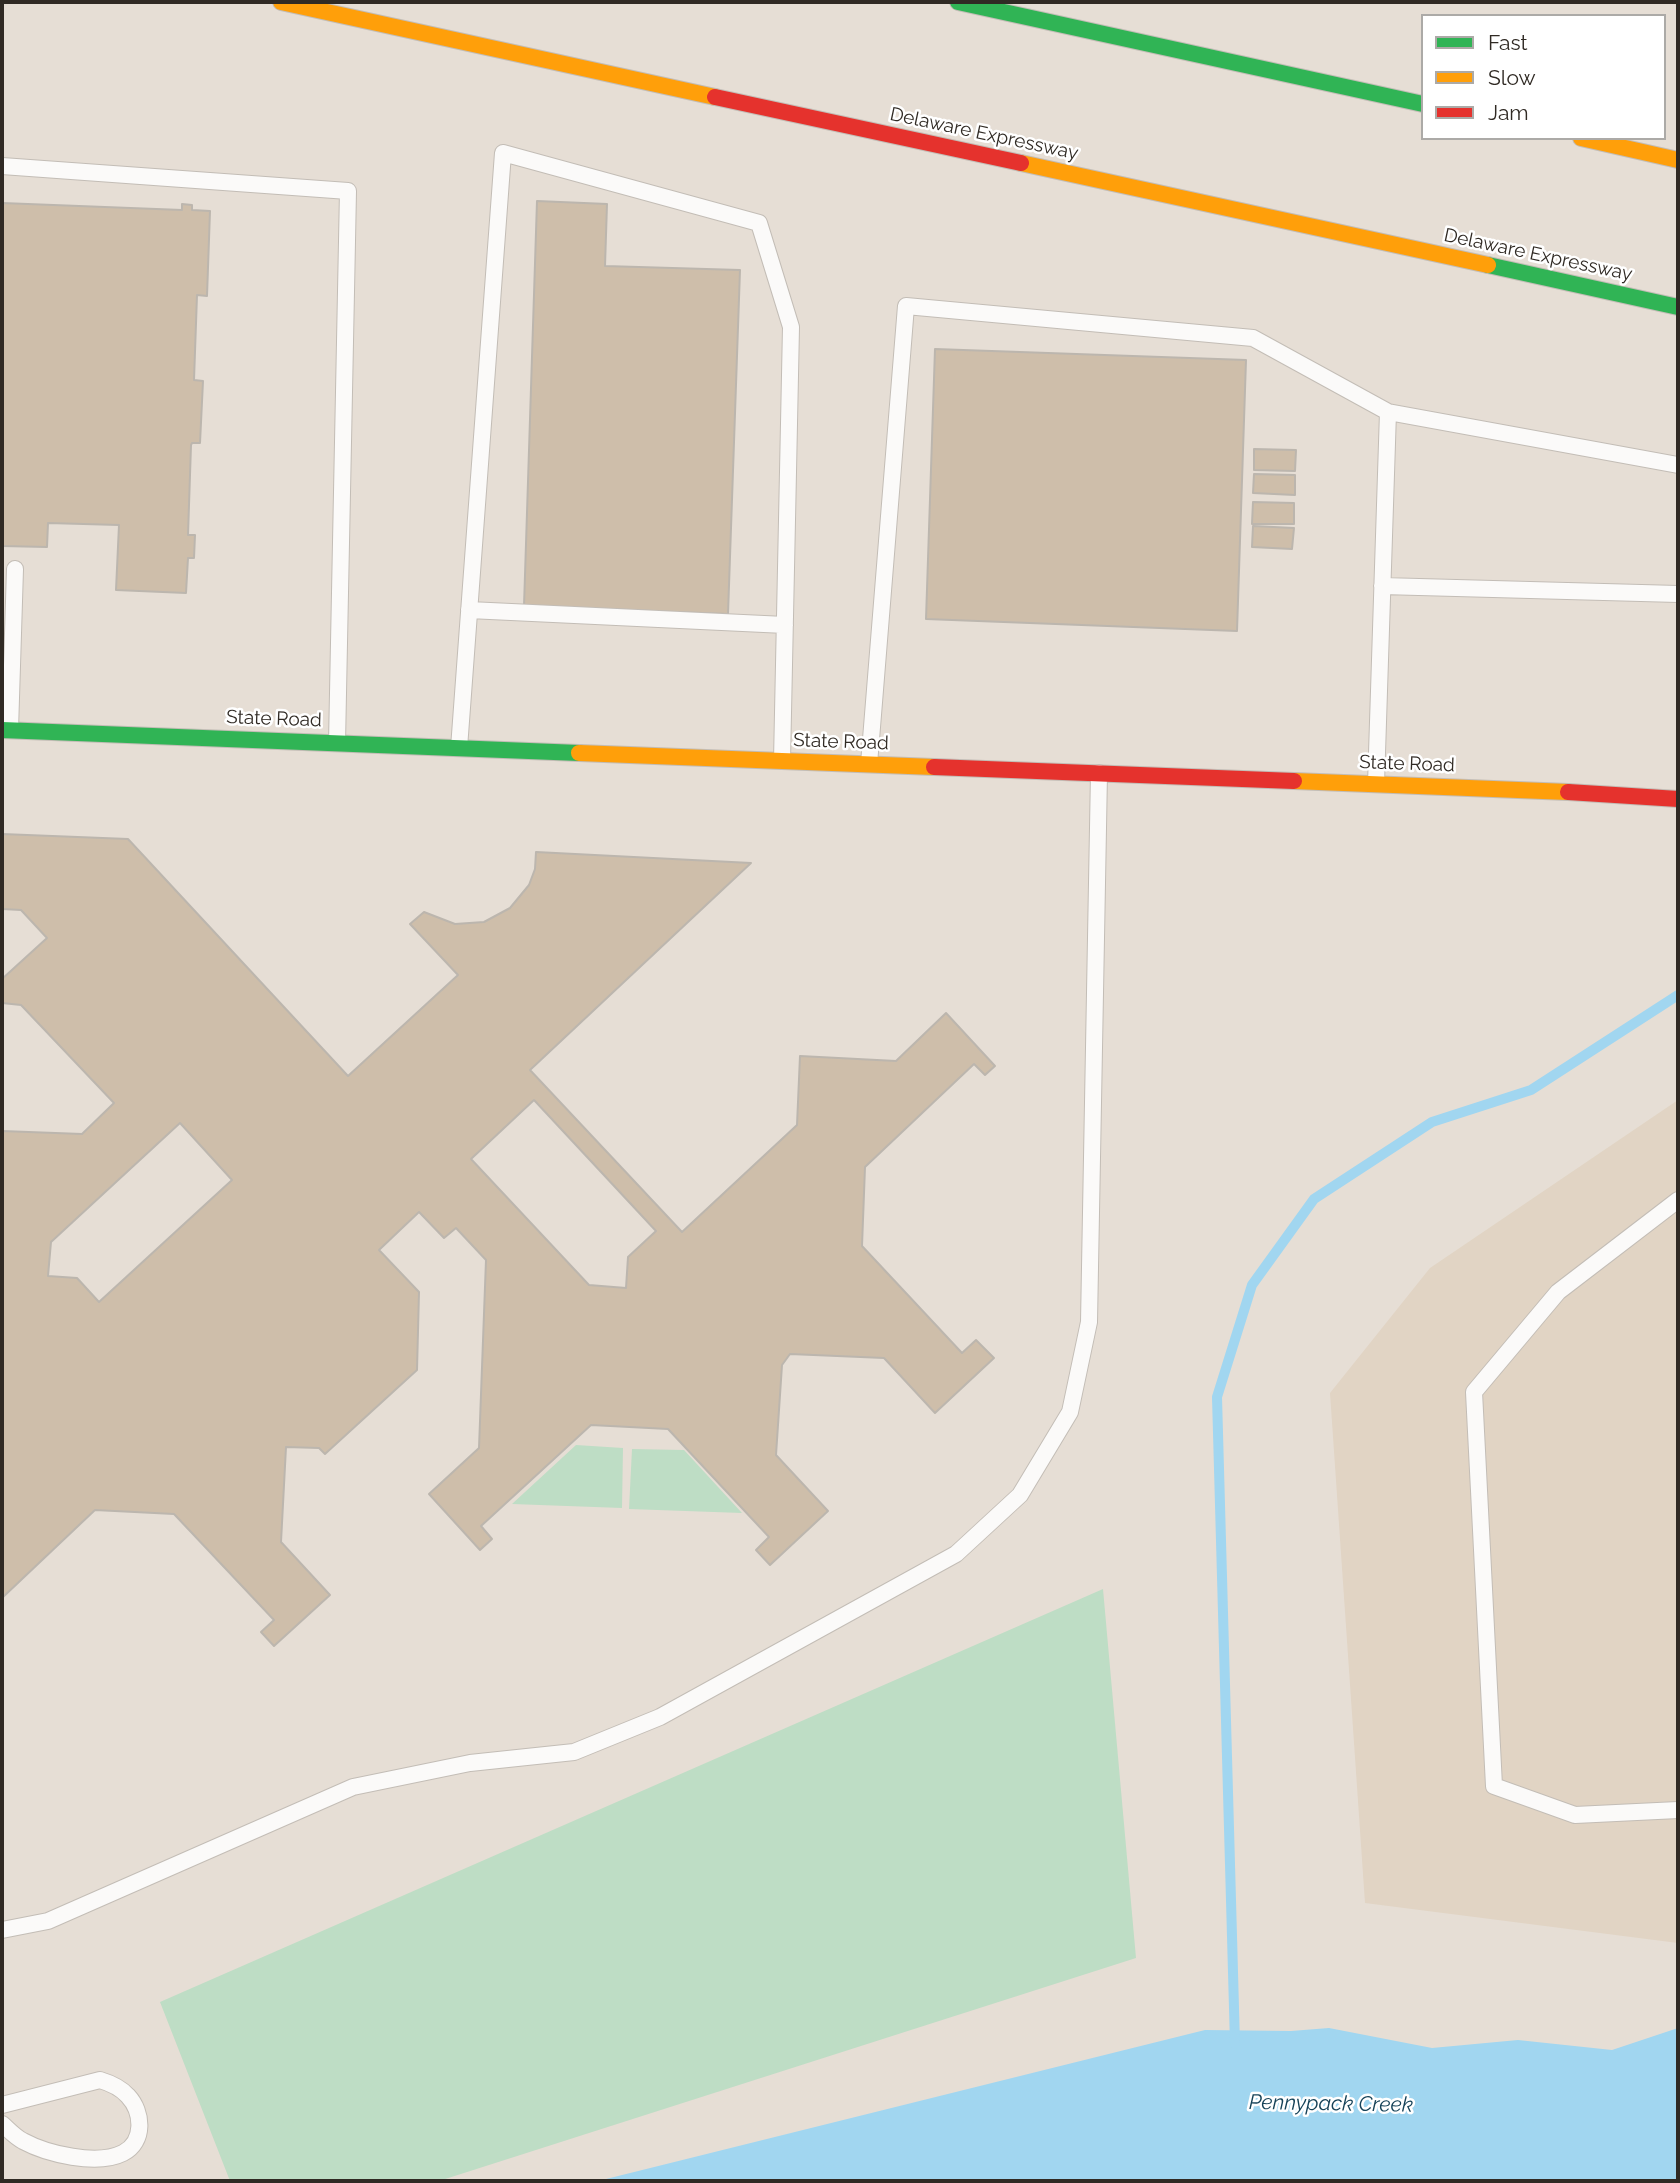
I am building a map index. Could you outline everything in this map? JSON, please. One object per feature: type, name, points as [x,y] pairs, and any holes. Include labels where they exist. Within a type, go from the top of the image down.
[{"type":"main road","name":"Delaware Expressway","points":[[281,2],[1678,307]]},
{"type":"main road","points":[[958,2],[1421,104]]},
{"type":"main road","points":[[1590,140],[1678,160]]},
{"type":"main road","name":"State Road","points":[[6,730],[1376,784],[1678,799]]},
{"type":"lane","points":[[459,748],[503,153],[759,223],[791,327],[782,761]]},
{"type":"lane","points":[[2,166],[348,191],[337,743]]},
{"type":"lane","points":[[869,764],[906,306],[1253,338],[1388,412],[1678,465]]},
{"type":"lane","points":[[1376,784],[1388,412]]},
{"type":"lane","points":[[6,730],[15,569]]},
{"type":"lane","points":[[1382,586],[1678,594]]},
{"type":"lane","points":[[469,610],[785,625]]},
{"type":"lane","points":[[2,1930],[48,1921],[353,1787],[470,1763],[573,1752],[660,1717],[956,1554],[1020,1495],[1070,1412],[1088,1322],[1099,773]]},
{"type":"lane","points":[[1678,1200],[1558,1292],[1474,1392],[1494,1786],[1575,1815],[1678,1810]]},
{"type":"lane","points":[[2,2105],[100,2080],[113,2084],[129,2096],[139,2115],[139,2130],[135,2143],[123,2153],[98,2159],[51,2153],[21,2140],[2,2124]]},
{"type":"shaded area","points":[[1678,1100],[1678,1943],[1365,1903],[1330,1393],[1430,1268]]},
{"type":"green space","points":[[576,1445],[623,1448],[622,1508],[512,1504]]},
{"type":"green space","points":[[632,1449],[684,1450],[742,1513],[629,1509]]},
{"type":"green space","points":[[1103,1589],[1136,1958],[439,2181],[230,2181],[160,2002]]},
{"type":"water","name":"Pennypack Creek","points":[[1329,2028],[1432,2048],[1518,2040],[1612,2050],[1678,2028],[1678,2181],[598,2181],[1205,2030],[1291,2031]]},
{"type":"building","points":[[537,201],[607,204],[605,266],[740,270],[728,614],[524,606]]},
{"type":"building","points":[[2,203],[182,210],[182,204],[192,205],[192,210],[210,211],[207,296],[197,295],[194,380],[203,381],[200,443],[191,445],[188,535],[195,535],[194,558],[188,558],[186,593],[116,590],[119,525],[48,523],[47,547],[2,546]]},
{"type":"building","points":[[935,349],[1246,360],[1237,631],[926,619]]},
{"type":"building","points":[[1254,449],[1296,450],[1295,471],[1254,470]]},
{"type":"building","points":[[1254,474],[1295,475],[1295,495],[1253,493]]},
{"type":"building","points":[[1253,502],[1294,503],[1294,524],[1252,524]]},
{"type":"building","points":[[1253,526],[1294,528],[1292,549],[1252,547]]},
{"type":"building","points":[[2,834],[128,839],[348,1076],[458,975],[410,924],[424,912],[455,924],[484,922],[510,908],[529,885],[535,869],[536,852],[751,863],[530,1070],[682,1232],[797,1125],[800,1056],[896,1061],[946,1013],[995,1066],[985,1075],[974,1064],[865,1167],[862,1246],[962,1353],[976,1340],[994,1358],[935,1413],[884,1358],[790,1354],[782,1365],[776,1455],[828,1511],[770,1565],[756,1550],[769,1537],[668,1429],[591,1425],[481,1526],[492,1539],[480,1550],[429,1494],[479,1448],[486,1260],[456,1228],[444,1238],[419,1212],[379,1250],[419,1292],[417,1370],[325,1454],[319,1448],[286,1447],[281,1542],[330,1595],[274,1646],[261,1632],[274,1620],[174,1514],[95,1510],[2,1598],[2,1131],[82,1134],[114,1103],[21,1005],[2,1003],[2,979],[47,938],[21,910],[2,909]],"holes":[[[534,1100],[656,1231],[628,1257],[626,1288],[589,1285],[471,1159]],[[180,1123],[232,1180],[99,1302],[77,1278],[48,1276],[51,1242]]]},
{"type":"waterway","points":[[1235,2044],[1217,1397],[1252,1285],[1314,1199],[1432,1122],[1531,1090],[1678,995]]},
{"type":"traffic: fast","points":[[958,2],[1421,104]]},
{"type":"traffic: fast","points":[[1488,265],[1678,307]]},
{"type":"traffic: fast","points":[[2,730],[579,753]]},
{"type":"traffic: slow","points":[[281,2],[715,97]]},
{"type":"traffic: slow","points":[[1590,140],[1678,160]]},
{"type":"traffic: slow","points":[[1021,163],[1488,265]]},
{"type":"traffic: slow","points":[[579,753],[934,767]]},
{"type":"traffic: slow","points":[[1294,781],[1568,792]]},
{"type":"traffic: jam","points":[[715,97],[1021,163]]},
{"type":"traffic: jam","points":[[934,767],[1294,781]]},
{"type":"traffic: jam","points":[[1568,792],[1678,799]]}]
